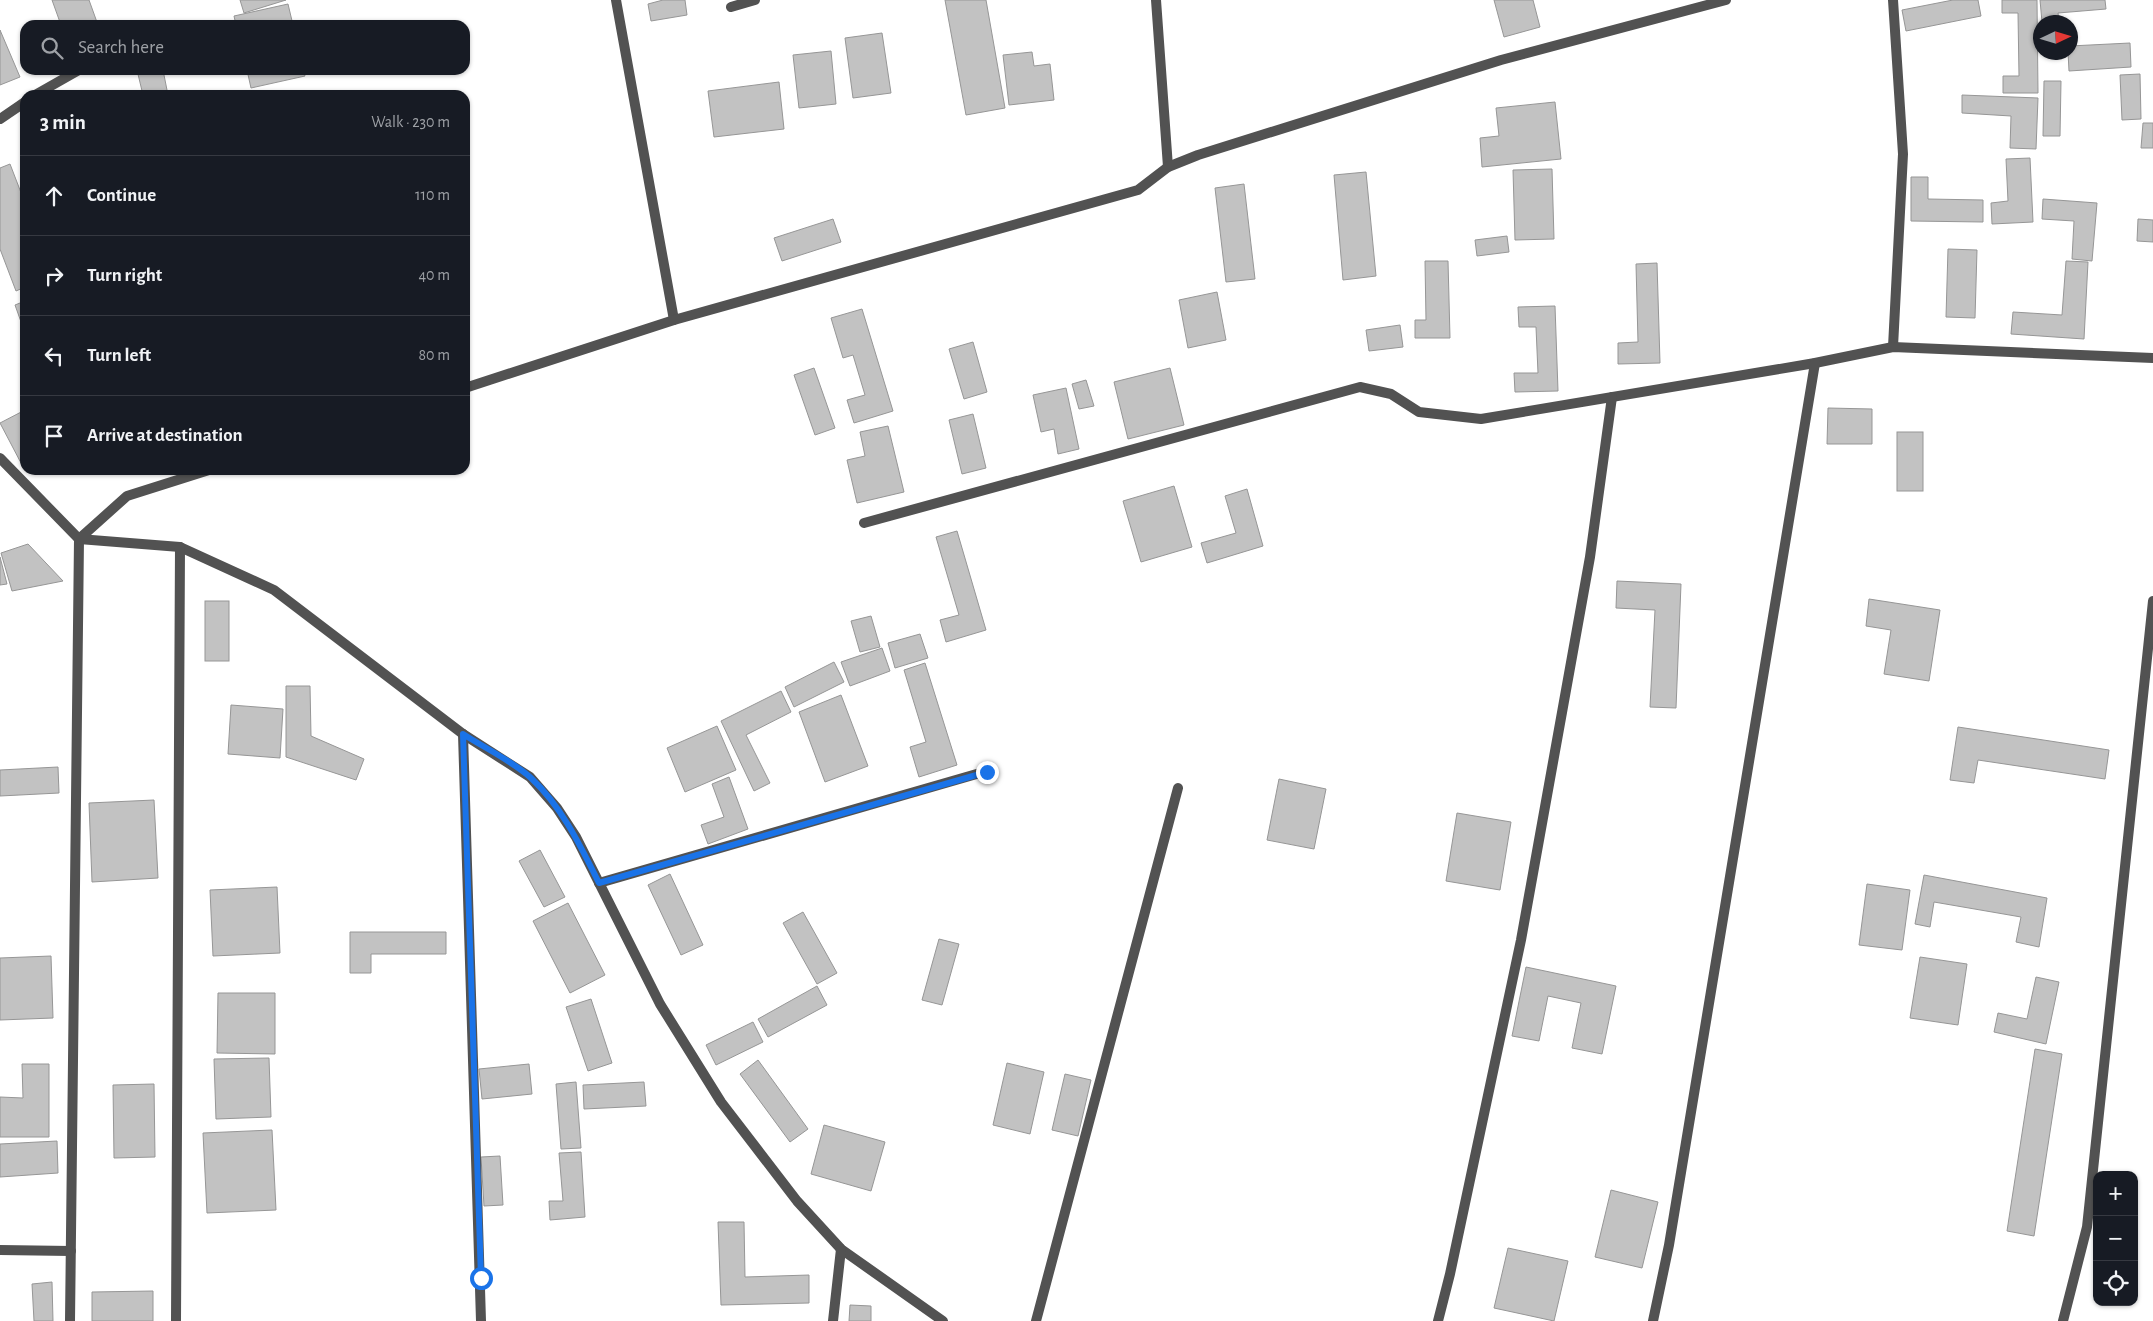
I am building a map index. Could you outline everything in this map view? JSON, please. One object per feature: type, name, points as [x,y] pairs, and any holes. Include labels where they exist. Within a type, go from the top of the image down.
[{"type":"street","points":[[616,0],[674,320]]},
{"type":"street","points":[[731,7],[755,0]]},
{"type":"street","points":[[1156,0],[1168,167]]},
{"type":"street","points":[[470,386],[674,320],[1138,190],[1168,167],[1198,155],[1501,60],[1726,0]]},
{"type":"street","points":[[1893,0],[1903,154],[1893,347]]},
{"type":"street","points":[[44,90],[70,75]]},
{"type":"street","points":[[0,119],[20,105]]},
{"type":"street","points":[[864,523],[1360,387],[1390,394],[1419,412],[1481,419],[1815,363],[1893,347],[2153,358]]},
{"type":"street","points":[[1653,1321],[1669,1245],[1815,363]]},
{"type":"street","points":[[1438,1321],[1450,1274],[1521,940],[1590,557],[1612,397]]},
{"type":"street","points":[[0,458],[80,539],[180,547],[274,590],[463,734],[530,777],[557,808],[576,837],[660,1004],[721,1102],[797,1201],[841,1248],[943,1321]]},
{"type":"street","points":[[70,1321],[80,539],[126,496],[193,475]]},
{"type":"street","points":[[176,1321],[180,547]]},
{"type":"street","points":[[2063,1321],[2087,1227],[2153,601]]},
{"type":"street","points":[[463,734],[482,1321]]},
{"type":"street","points":[[599,883],[987,772]]},
{"type":"street","points":[[1036,1321],[1178,788]]},
{"type":"street","points":[[833,1321],[841,1248]]},
{"type":"street","points":[[0,1250],[71,1251]]},
{"type":"building","points":[[52,0],[89,0],[96,20],[59,20]]},
{"type":"building","points":[[240,0],[286,0],[244,13]]},
{"type":"building","points":[[663,0],[685,0],[687,15],[651,21],[648,4]]},
{"type":"building","points":[[945,0],[986,0],[1005,108],[966,115]]},
{"type":"building","points":[[1494,0],[1533,0],[1540,27],[1504,37]]},
{"type":"building","points":[[1953,0],[1978,0],[1981,16],[1906,31],[1902,10]]},
{"type":"building","points":[[2002,0],[2037,0],[2037,15],[2033,15],[2033,60],[2038,60],[2038,93],[2003,93],[2003,76],[2019,76],[2018,13],[2002,13]]},
{"type":"building","points":[[2040,0],[2105,0],[2106,9],[2058,13],[2058,15],[2041,15]]},
{"type":"building","points":[[288,4],[292,20],[235,20],[234,16]]},
{"type":"building","points":[[0,30],[20,77],[0,85]]},
{"type":"building","points":[[882,33],[891,93],[853,98],[845,38]]},
{"type":"building","points":[[2130,43],[2131,67],[2069,71],[2068,60],[2078,60],[2078,46]]},
{"type":"building","points":[[831,51],[836,104],[799,108],[793,55]]},
{"type":"building","points":[[1032,52],[1034,66],[1050,64],[1054,100],[1009,105],[1003,55]]},
{"type":"building","points":[[2140,74],[2141,119],[2122,120],[2120,75]]},
{"type":"building","points":[[138,75],[164,75],[167,90],[142,90]]},
{"type":"building","points":[[248,75],[305,76],[251,88]]},
{"type":"building","points":[[2044,81],[2061,81],[2060,136],[2043,136]]},
{"type":"building","points":[[779,82],[784,129],[714,137],[708,91]]},
{"type":"building","points":[[1962,95],[2038,98],[2036,149],[2010,148],[2011,116],[1962,113]]},
{"type":"building","points":[[1555,102],[1561,159],[1482,167],[1480,138],[1499,136],[1496,108]]},
{"type":"building","points":[[2143,123],[2153,123],[2153,148],[2141,148]]},
{"type":"building","points":[[2030,158],[2033,222],[1992,224],[1991,203],[2008,201],[2006,159]]},
{"type":"building","points":[[10,164],[20,190],[20,289],[16,291],[0,249],[0,168]]},
{"type":"building","points":[[1552,169],[1554,239],[1515,240],[1513,170]]},
{"type":"building","points":[[1366,172],[1376,276],[1343,280],[1334,175]]},
{"type":"building","points":[[1911,177],[1928,177],[1928,199],[1983,200],[1983,222],[1911,221]]},
{"type":"building","points":[[1244,184],[1255,279],[1226,282],[1215,188]]},
{"type":"building","points":[[2043,199],[2097,203],[2092,261],[2072,259],[2074,221],[2042,219]]},
{"type":"building","points":[[833,219],[841,242],[782,261],[774,238]]},
{"type":"building","points":[[2138,219],[2153,220],[2153,242],[2137,241]]},
{"type":"building","points":[[1507,236],[1509,252],[1477,256],[1475,240]]},
{"type":"building","points":[[1948,249],[1977,250],[1975,318],[1946,317]]},
{"type":"building","points":[[1425,261],[1448,261],[1450,338],[1415,338],[1415,320],[1426,320]]},
{"type":"building","points":[[2066,261],[2088,262],[2084,339],[2011,334],[2013,312],[2062,315]]},
{"type":"building","points":[[1657,263],[1660,363],[1618,364],[1618,343],[1638,342],[1636,264]]},
{"type":"building","points":[[1217,292],[1226,340],[1188,348],[1179,300]]},
{"type":"building","points":[[20,303],[20,319],[15,305]]},
{"type":"building","points":[[1555,306],[1558,391],[1515,392],[1514,373],[1538,373],[1536,327],[1519,327],[1518,307]]},
{"type":"building","points":[[862,309],[893,411],[854,423],[847,400],[865,395],[853,355],[843,358],[831,318]]},
{"type":"building","points":[[1400,325],[1403,347],[1369,351],[1366,330]]},
{"type":"building","points":[[973,342],[987,392],[964,399],[949,349]]},
{"type":"building","points":[[814,368],[835,428],[815,435],[794,375]]},
{"type":"building","points":[[1170,368],[1184,425],[1128,439],[1114,382]]},
{"type":"building","points":[[1086,380],[1094,406],[1079,409],[1072,384]]},
{"type":"building","points":[[1066,388],[1079,449],[1058,454],[1054,429],[1041,432],[1033,395]]},
{"type":"building","points":[[1828,408],[1872,409],[1872,444],[1827,444]]},
{"type":"building","points":[[20,413],[20,461],[0,423]]},
{"type":"building","points":[[973,414],[986,468],[962,474],[949,420]]},
{"type":"building","points":[[888,426],[904,492],[857,503],[847,460],[865,456],[860,432]]},
{"type":"building","points":[[1897,432],[1923,432],[1923,491],[1897,491]]},
{"type":"building","points":[[1174,486],[1192,547],[1141,562],[1123,501]]},
{"type":"building","points":[[1247,489],[1263,546],[1207,563],[1201,543],[1236,533],[1225,496]]},
{"type":"building","points":[[957,531],[986,630],[946,642],[940,620],[959,615],[936,537]]},
{"type":"building","points":[[28,544],[63,581],[12,591],[1,553]]},
{"type":"building","points":[[0,557],[7,584],[0,585]]},
{"type":"building","points":[[1617,581],[1681,584],[1676,708],[1650,707],[1655,610],[1616,608]]},
{"type":"building","points":[[1869,599],[1940,610],[1929,681],[1884,674],[1891,630],[1866,626]]},
{"type":"building","points":[[205,601],[229,601],[229,661],[205,661]]},
{"type":"building","points":[[871,616],[880,647],[860,652],[851,621]]},
{"type":"building","points":[[920,634],[928,658],[895,668],[888,643]]},
{"type":"building","points":[[882,648],[890,671],[850,686],[841,662]]},
{"type":"building","points":[[834,662],[844,682],[794,707],[785,687]]},
{"type":"building","points":[[925,663],[957,765],[919,777],[910,747],[926,742],[904,670]]},
{"type":"building","points":[[286,686],[310,686],[311,736],[364,759],[356,780],[286,757]]},
{"type":"building","points":[[781,691],[791,712],[746,735],[770,783],[754,791],[721,721]]},
{"type":"building","points":[[841,695],[868,766],[825,782],[799,712]]},
{"type":"building","points":[[231,705],[283,709],[280,758],[228,754]]},
{"type":"building","points":[[717,726],[736,770],[685,792],[667,748]]},
{"type":"building","points":[[1958,727],[2109,750],[2105,779],[1978,760],[1974,783],[1950,780]]},
{"type":"building","points":[[58,767],[59,793],[0,796],[0,770]]},
{"type":"building","points":[[729,777],[748,829],[708,844],[701,825],[724,817],[712,784]]},
{"type":"building","points":[[1279,779],[1326,789],[1314,849],[1267,840]]},
{"type":"building","points":[[154,800],[158,878],[92,882],[89,803]]},
{"type":"building","points":[[1457,813],[1511,822],[1500,890],[1446,881]]},
{"type":"building","points":[[540,850],[565,897],[544,907],[519,861]]},
{"type":"building","points":[[670,874],[703,945],[681,955],[648,885]]},
{"type":"building","points":[[1924,875],[2047,898],[2039,947],[2016,942],[2021,917],[1934,902],[1930,927],[1915,924]]},
{"type":"building","points":[[1867,884],[1910,890],[1902,950],[1859,945]]},
{"type":"building","points":[[277,887],[280,953],[213,956],[210,890]]},
{"type":"building","points":[[568,903],[605,975],[570,993],[533,921]]},
{"type":"building","points":[[803,912],[837,973],[817,984],[783,923]]},
{"type":"building","points":[[350,932],[446,932],[446,954],[371,954],[371,973],[350,973]]},
{"type":"building","points":[[939,939],[959,944],[942,1005],[922,1000]]},
{"type":"building","points":[[51,956],[53,1018],[0,1020],[0,958]]},
{"type":"building","points":[[1920,957],[1967,964],[1958,1025],[1910,1018]]},
{"type":"building","points":[[1526,967],[1616,986],[1602,1054],[1572,1048],[1581,1003],[1548,996],[1539,1041],[1512,1036]]},
{"type":"building","points":[[2036,977],[2059,982],[2046,1044],[1994,1032],[1998,1013],[2027,1019]]},
{"type":"building","points":[[817,986],[827,1005],[768,1037],[758,1019]]},
{"type":"building","points":[[218,993],[275,993],[275,1054],[217,1053]]},
{"type":"building","points":[[591,999],[612,1063],[588,1071],[566,1007]]},
{"type":"building","points":[[753,1022],[763,1042],[716,1065],[706,1045]]},
{"type":"building","points":[[2035,1049],[2062,1054],[2034,1236],[2007,1231]]},
{"type":"building","points":[[269,1058],[271,1117],[216,1119],[214,1059]]},
{"type":"building","points":[[758,1060],[808,1129],[790,1142],[740,1074]]},
{"type":"building","points":[[1007,1063],[1044,1072],[1030,1134],[993,1125]]},
{"type":"building","points":[[22,1064],[49,1064],[49,1137],[0,1137],[0,1097],[23,1098]]},
{"type":"building","points":[[529,1064],[532,1094],[482,1099],[479,1069]]},
{"type":"building","points":[[1065,1074],[1091,1080],[1078,1136],[1052,1130]]},
{"type":"building","points":[[576,1082],[581,1148],[561,1149],[556,1084]]},
{"type":"building","points":[[644,1082],[646,1106],[584,1109],[583,1085]]},
{"type":"building","points":[[154,1084],[155,1157],[114,1158],[113,1085]]},
{"type":"building","points":[[824,1125],[885,1142],[871,1191],[811,1174]]},
{"type":"building","points":[[272,1130],[276,1210],[207,1213],[203,1133]]},
{"type":"building","points":[[57,1141],[58,1173],[0,1177],[0,1144]]},
{"type":"building","points":[[581,1152],[585,1217],[550,1220],[549,1201],[563,1201],[559,1153]]},
{"type":"building","points":[[500,1156],[503,1205],[484,1206],[481,1157]]},
{"type":"building","points":[[1611,1190],[1658,1202],[1642,1268],[1595,1257]]},
{"type":"building","points":[[718,1222],[744,1222],[745,1277],[809,1275],[809,1303],[721,1305]]},
{"type":"building","points":[[1508,1248],[1568,1261],[1554,1321],[1494,1308]]},
{"type":"building","points":[[52,1282],[53,1321],[34,1321],[32,1284]]},
{"type":"building","points":[[153,1291],[153,1321],[92,1321],[92,1292]]},
{"type":"building","points":[[850,1305],[871,1306],[871,1321],[849,1321]]},
{"type":"route","points":[[481,1278],[463,734],[530,777],[557,808],[576,837],[599,883],[987,772]]}]
